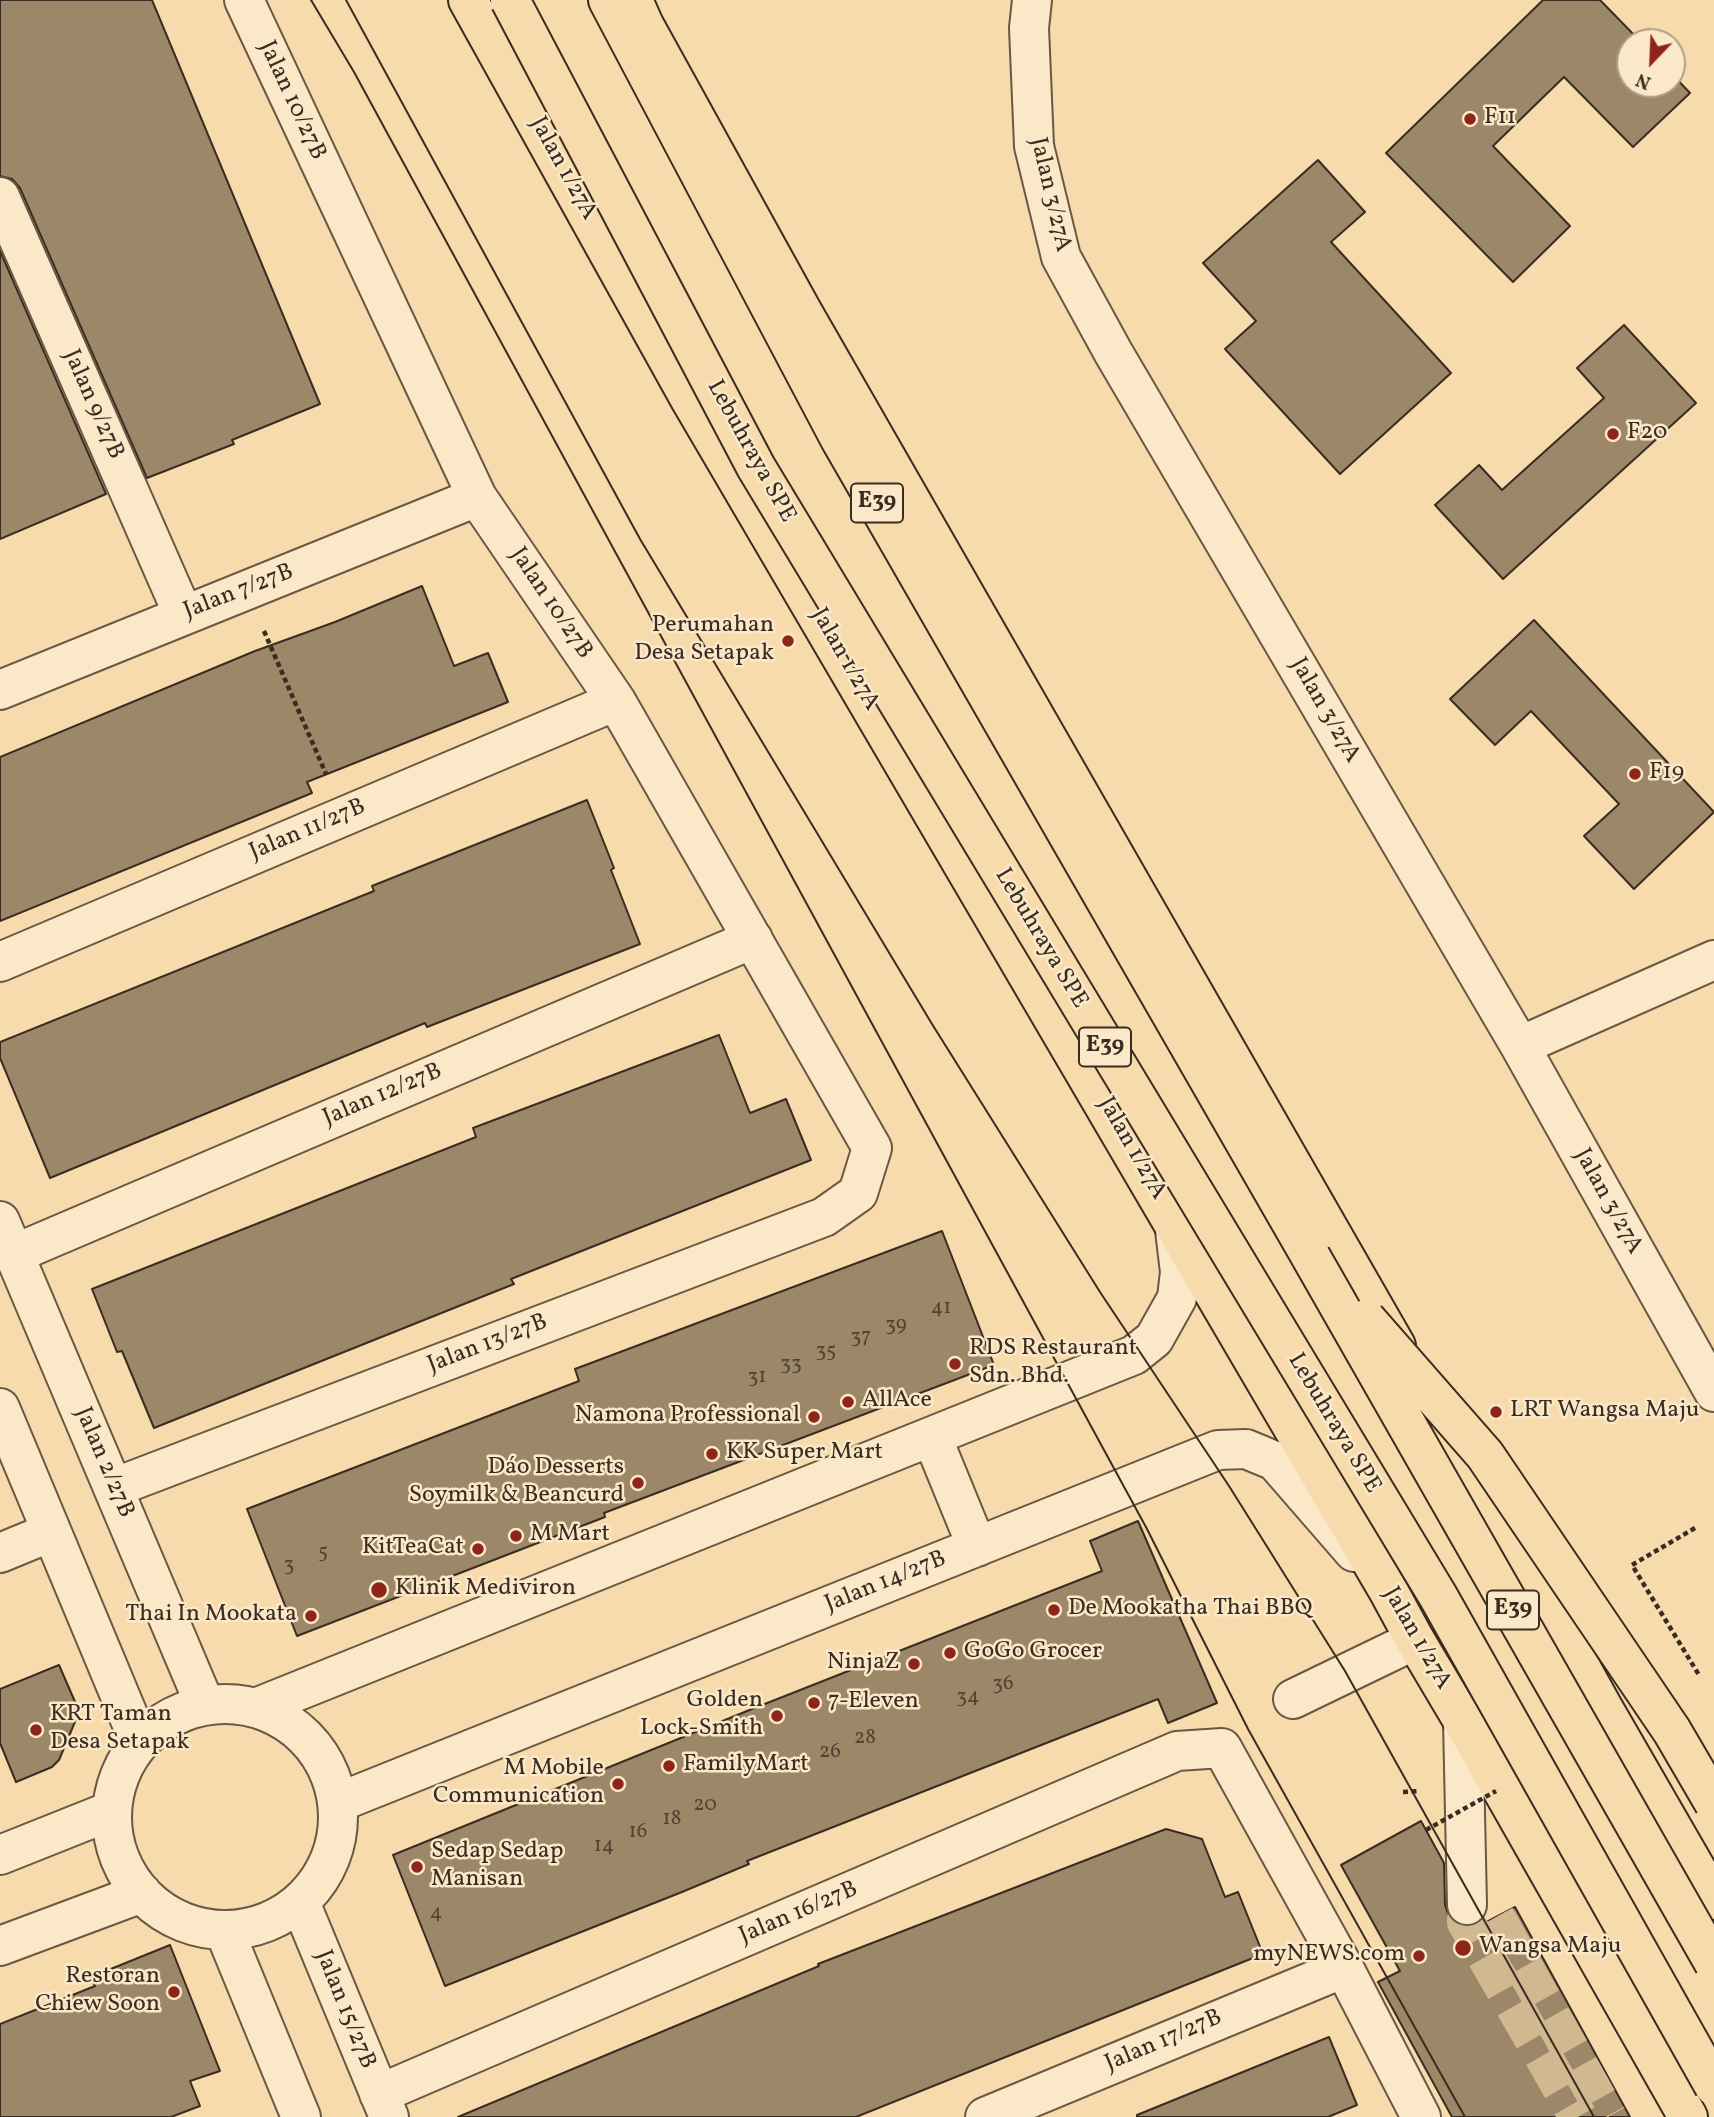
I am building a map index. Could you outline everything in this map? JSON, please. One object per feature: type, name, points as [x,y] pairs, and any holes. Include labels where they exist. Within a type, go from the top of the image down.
[{"type":"main road","name":"Jalan 1/27A","points":[[468,0],[691,401],[1174,1221],[1464,1721],[1688,2117]]},
{"type":"main road","name":"Lebuhraya SPE","points":[[510,0],[756,467],[1438,1596],[1714,2086]]},
{"type":"main road","name":"E39","points":[[608,0],[840,439],[1714,1963]]},
{"type":"main road","points":[[633,0],[650,37],[802,311],[1420,1388],[1457,1443],[1602,1706],[1714,1900]]},
{"type":"main road","points":[[1311,1257],[1485,1455],[1672,1731],[1714,1802]]},
{"type":"street","name":"Jalan 10/27B","points":[[244,0],[477,497],[616,701],[873,1148],[858,1193]]},
{"type":"street","name":"Jalan 3/27A","points":[[1031,0],[1029,28],[1034,146],[1061,257],[1119,363],[1520,1046],[1714,1392]]},
{"type":"street","name":"Jalan 9/27B","points":[[0,197],[183,614]]},
{"type":"street","name":"Jalan 7/27B","points":[[0,690],[477,497]]},
{"type":"street","name":"Jalan 11/27B","points":[[0,961],[616,701]]},
{"type":"street","name":"Jalan 12/27B","points":[[7,1238],[753,939]]},
{"type":"street","points":[[1520,1046],[1714,960]]},
{"type":"street","name":"Jalan 13/27B","points":[[113,1488],[824,1217],[858,1193]]},
{"type":"street","points":[[258,1707],[289,1723],[310,1741],[329,1770],[337,1803],[337,1839],[324,1874],[300,1902],[277,1918],[251,1927],[224,1930],[193,1925],[166,1913],[142,1894],[124,1869],[108,1812],[127,1757],[139,1741],[173,1716],[205,1705],[258,1707],[1134,1355],[1154,1339],[1177,1298],[1180,1272],[1174,1221]]},
{"type":"street","name":"Jalan 2/27B","points":[[7,1238],[205,1705]]},
{"type":"street","points":[[0,1408],[139,1741]]},
{"type":"street","points":[[932,1437],[976,1547]]},
{"type":"street","name":"Jalan 14/27B","points":[[337,1803],[1218,1450],[1246,1448],[1275,1461],[1389,1592]]},
{"type":"street","points":[[0,1553],[51,1532]]},
{"type":"street","points":[[1293,1699],[1415,1640]]},
{"type":"street","points":[[1464,1721],[1466,1862],[1482,1911]]},
{"type":"street","name":"Jalan 16/27B","points":[[384,2106],[1177,1751],[1222,1748],[1344,1968]]},
{"type":"street","points":[[0,1855],[108,1812]]},
{"type":"street","points":[[0,1946],[142,1894]]},
{"type":"street","name":"Jalan 15/27B","points":[[300,1902],[384,2106]]},
{"type":"street","points":[[224,1930],[300,2117]]},
{"type":"street","points":[[1344,1968],[1421,2117]]},
{"type":"street","name":"Jalan 17/27B","points":[[985,2117],[1344,1968]]},
{"type":"path","points":[[247,592],[344,816]]},
{"type":"path","points":[[1695,1528],[1632,1565],[1699,1675]]},
{"type":"building","points":[[0,0],[152,0],[320,404],[232,440],[234,444],[147,478],[20,188],[12,179],[0,176]]},
{"type":"building","name":"F11","points":[[1543,0],[1600,0],[1627,28],[1616,28],[1616,98],[1685,98],[1633,147],[1564,77],[1493,146],[1570,226],[1513,282],[1386,153]]},
{"type":"building","points":[[1318,160],[1365,212],[1331,242],[1451,373],[1340,474],[1225,349],[1256,321],[1203,263]]},
{"type":"building","points":[[0,251],[106,494],[0,539]]},
{"type":"building","name":"F20","points":[[1624,325],[1696,403],[1503,579],[1435,505],[1479,465],[1502,490],[1604,398],[1577,368]]},
{"type":"building","points":[[422,586],[454,666],[488,653],[508,702],[307,782],[312,793],[0,921],[0,757],[255,651]]},
{"type":"building","name":"F19","points":[[1534,620],[1714,812],[1634,889],[1584,836],[1619,804],[1531,711],[1495,745],[1450,699]]},
{"type":"building","points":[[587,800],[640,944],[427,1027],[425,1023],[50,1178],[0,1058],[0,1042],[374,891],[372,886]]},
{"type":"building","points":[[719,1035],[750,1113],[786,1099],[811,1160],[511,1279],[514,1284],[154,1428],[122,1351],[117,1352],[92,1289],[476,1137],[473,1128]]},
{"type":"building","points":[[942,1231],[994,1365],[604,1513],[605,1517],[297,1636],[247,1509],[579,1381],[575,1369]]},
{"type":"building","points":[[1138,1521],[1217,1703],[1168,1723],[1158,1699],[747,1861],[749,1864],[682,1892],[445,1986],[393,1855],[1102,1571],[1090,1541]]},
{"type":"building","name":"KRT Taman Desa Setapak","points":[[59,1665],[76,1704],[77,1717],[59,1760],[52,1767],[16,1782],[0,1743],[0,1689]]},
{"type":"building","name":"Wangsa Maju","points":[[1421,1821],[1444,1863],[1445,1905],[1449,1917],[1457,1924],[1467,1927],[1479,1926],[1515,1907],[1630,2117],[1452,2117],[1378,1982],[1400,1971],[1341,1865]]},
{"type":"building","points":[[1166,1829],[1202,1839],[1225,1897],[1238,1892],[1263,1954],[856,2117],[458,2117],[819,1966],[818,1964]]},
{"type":"building","points":[[170,1945],[220,2071],[190,2081],[200,2106],[171,2117],[0,2117],[0,2024],[95,1986],[91,1977]]},
{"type":"building","points":[[1329,2037],[1357,2105],[1328,2117],[1137,2117],[1137,2115]]},
{"type":"tunnel","points":[[1467,1905],[1466,1922],[1578,2117]]},
{"type":"tunnel","points":[[1496,1917],[1608,2117]]},
{"type":"tram line","points":[[311,0],[354,72],[1147,1529],[1248,1729],[1465,2117]]},
{"type":"tram line","points":[[346,0],[640,539],[932,1024],[1100,1292],[1229,1486],[1345,1671],[1594,2117]]},
{"type":"place","name":"F11","points":[[1470,119]]},
{"type":"place","name":"F20","points":[[1613,434]]},
{"type":"place","name":"Perumahan Desa Setapak","points":[[788,641]]},
{"type":"place","name":"F19","points":[[1635,774]]},
{"type":"place","name":"RDS Restaurant Sdn. Bhd.","points":[[955,1364]]},
{"type":"place","name":"AllAce","points":[[848,1402]]},
{"type":"place","name":"LRT Wangsa Maju","points":[[1496,1412]]},
{"type":"place","name":"Namona Professional","points":[[814,1417]]},
{"type":"place","name":"KK Super Mart","points":[[712,1454]]},
{"type":"place","name":"Dáo Desserts Soymilk & Beancurd","points":[[638,1483]]},
{"type":"place","name":"M Mart","points":[[516,1536]]},
{"type":"place","name":"KitTeaCat","points":[[478,1549]]},
{"type":"place","name":"Klinik Mediviron","points":[[379,1590]]},
{"type":"place","name":"De Mookatha Thai BBQ","points":[[1054,1610]]},
{"type":"place","name":"Thai In Mookata","points":[[311,1616]]},
{"type":"place","name":"GoGo Grocer","points":[[950,1653]]},
{"type":"place","name":"NinjaZ","points":[[914,1664]]},
{"type":"place","name":"7-Eleven","points":[[814,1703]]},
{"type":"place","name":"Golden Lock-Smith","points":[[777,1716]]},
{"type":"place","name":"KRT Taman Desa Setapak","points":[[36,1730]]},
{"type":"place","name":"FamilyMart","points":[[669,1766]]},
{"type":"place","name":"M Mobile Communication","points":[[618,1784]]},
{"type":"place","name":"Sedap Sedap Manisan","points":[[417,1867]]},
{"type":"place","name":"Wangsa Maju","points":[[1463,1948]]},
{"type":"place","name":"myNEWS.com","points":[[1419,1956]]},
{"type":"place","name":"Restoran Chiew Soon","points":[[174,1992]]}]
